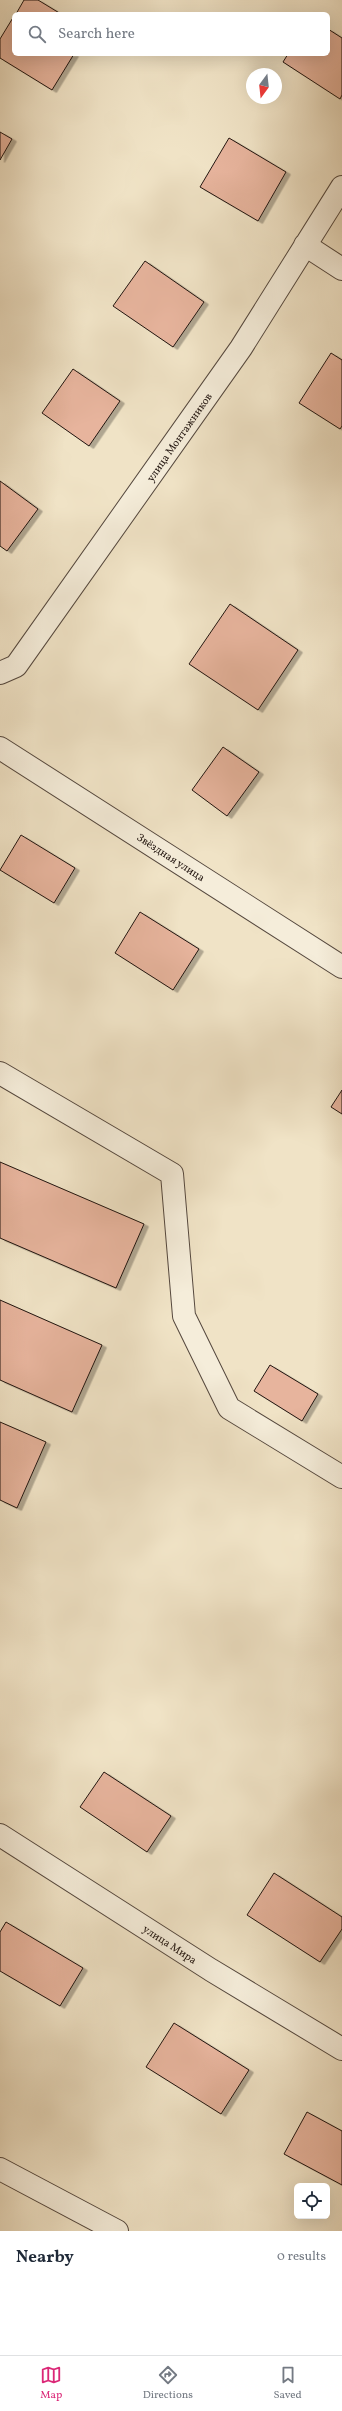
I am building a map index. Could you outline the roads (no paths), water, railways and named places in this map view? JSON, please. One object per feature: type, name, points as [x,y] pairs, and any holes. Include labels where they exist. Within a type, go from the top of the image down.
[{"type":"street","name":"улица Монтажников","points":[[0,673],[16,666],[21,660],[241,348],[342,187]]},
{"type":"street","points":[[306,245],[342,269]]},
{"type":"street","name":"Звёздная улица","points":[[0,748],[342,967]]},
{"type":"street","points":[[0,1073],[172,1174],[184,1316],[229,1408],[342,1477]]},
{"type":"street","name":"улица Мира","points":[[0,1835],[211,1970],[342,2049]]},
{"type":"street","points":[[0,2169],[117,2231]]}]
